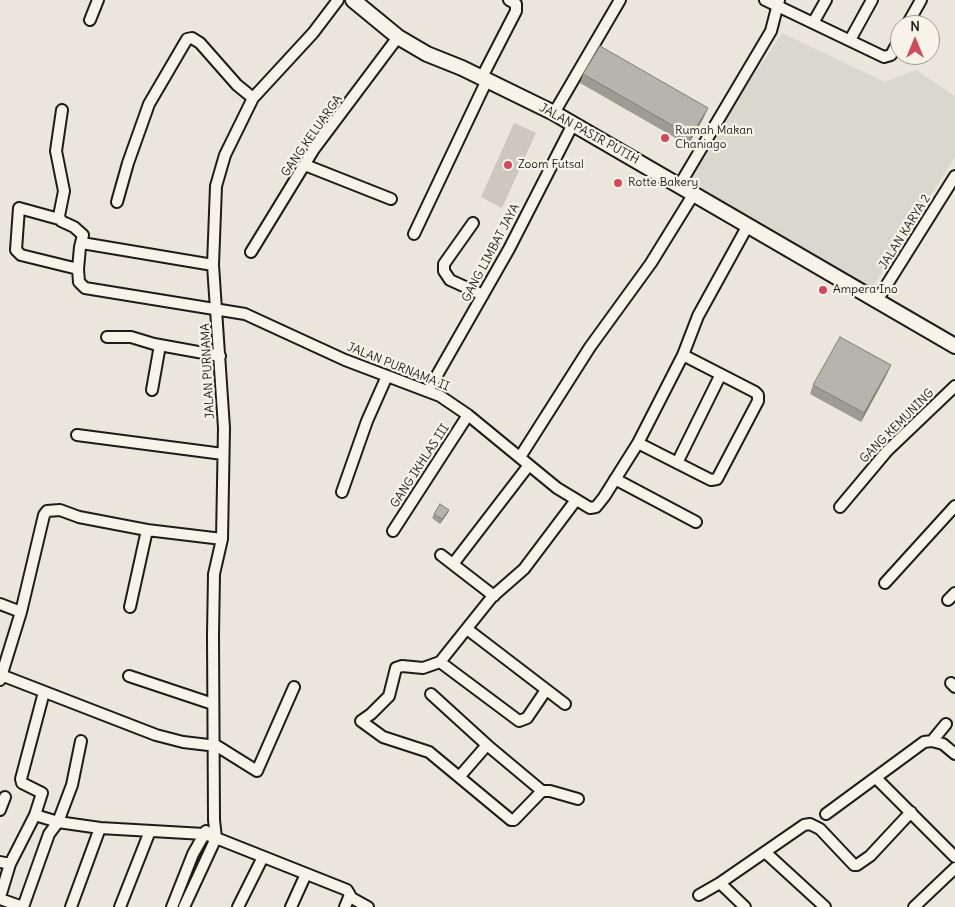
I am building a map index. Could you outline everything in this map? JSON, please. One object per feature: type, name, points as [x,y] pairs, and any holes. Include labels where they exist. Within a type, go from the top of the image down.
[{"type":"highway","name":"JALAN PASIR PUTIH","points":[[353,0],[398,37],[427,54],[485,79],[554,113],[876,302],[955,346]]},
{"type":"street","points":[[90,20],[98,0]]},
{"type":"street","name":"JALAN PURNAMA","points":[[216,838],[214,820],[213,704],[214,574],[222,539],[224,454],[220,356],[213,265],[216,186],[219,172],[253,98],[313,34],[338,0]]},
{"type":"street","points":[[414,234],[516,10],[516,4],[509,0]]},
{"type":"street","points":[[554,113],[620,0]]},
{"type":"street","points":[[765,0],[777,2],[814,23],[884,57],[890,55]]},
{"type":"street","points":[[814,23],[826,0]]},
{"type":"street","points":[[850,40],[872,0]]},
{"type":"street","points":[[913,15],[921,0]]},
{"type":"street","points":[[680,186],[771,31],[777,2]]},
{"type":"street","name":"GANG KELUARGA","points":[[251,252],[305,165],[398,37]]},
{"type":"street","points":[[117,202],[128,163],[149,104],[187,39],[192,38],[200,43],[237,85],[253,98]]},
{"type":"street","points":[[59,219],[64,191],[56,151],[62,110]]},
{"type":"street","name":"GANG LIMBAT JAYA","points":[[428,391],[483,295],[573,124]]},
{"type":"street","points":[[305,165],[391,198]]},
{"type":"street","name":"JALAN KARYA 2","points":[[876,302],[955,176]]},
{"type":"street","points":[[520,457],[590,347],[651,263],[693,195]]},
{"type":"street","points":[[18,208],[59,219],[83,235],[78,269],[21,255],[16,250],[18,208]]},
{"type":"street","points":[[473,224],[444,264],[444,270],[445,275],[450,280],[483,295]]},
{"type":"street","name":"JALAN PURNAMA II","points":[[78,269],[79,282],[85,288],[166,303],[244,314],[278,331],[440,396],[468,415],[557,488],[586,508],[593,508],[604,496],[638,443],[683,355],[698,316],[747,227]]},
{"type":"street","points":[[82,243],[213,265]]},
{"type":"street","points":[[107,337],[131,337],[160,345],[220,356]]},
{"type":"street","points":[[152,390],[160,345]]},
{"type":"street","points":[[638,443],[711,480],[717,479],[758,401],[755,392],[720,376],[683,355]]},
{"type":"street","points":[[342,492],[367,421],[387,376]]},
{"type":"street","points":[[677,463],[720,376]]},
{"type":"street","name":"GANG KEMUNING","points":[[840,507],[887,451],[955,386]]},
{"type":"street","name":"GANG IKHLAS III","points":[[393,530],[468,415]]},
{"type":"street","points":[[77,435],[224,454]]},
{"type":"street","points":[[453,564],[529,465]]},
{"type":"street","points":[[615,479],[696,522]]},
{"type":"street","points":[[542,791],[514,820],[511,820],[429,752],[383,737],[361,721],[372,714],[388,696],[395,671],[398,667],[423,668],[440,662],[494,596],[524,570],[576,500]]},
{"type":"street","points":[[885,583],[955,506]]},
{"type":"street","points":[[222,539],[147,530],[79,517],[60,510],[47,512],[44,515],[21,612],[1,677],[156,735],[182,742],[214,746],[257,772],[294,687]]},
{"type":"street","points":[[130,607],[147,530]]},
{"type":"street","points":[[441,555],[494,596]]},
{"type":"street","points":[[0,604],[21,612]]},
{"type":"street","points":[[467,629],[565,704]]},
{"type":"street","points":[[440,662],[519,720],[527,718],[546,690]]},
{"type":"street","points":[[129,676],[213,704]]},
{"type":"street","points":[[44,692],[21,779],[22,782],[42,793],[35,815],[5,863],[0,898],[23,907],[49,834],[58,822],[72,785],[82,741]]},
{"type":"street","points":[[431,694],[487,745],[542,791],[550,791],[578,799]]},
{"type":"street","points":[[932,741],[946,724]]},
{"type":"street","points":[[826,814],[924,742],[932,741],[943,744],[955,754]]},
{"type":"street","points":[[460,776],[487,745]]},
{"type":"street","points":[[876,778],[955,857]]},
{"type":"street","points":[[699,895],[720,883],[808,823],[820,830],[854,865],[859,864],[870,856],[911,812]]},
{"type":"street","points":[[35,815],[58,822],[100,828],[204,834],[347,890],[350,893],[350,897],[344,907]]},
{"type":"street","points":[[172,907],[204,834],[214,820]]},
{"type":"street","points":[[70,907],[100,828]]},
{"type":"street","points":[[120,907],[150,831]]},
{"type":"street","points":[[184,907],[216,838]]},
{"type":"street","points":[[765,852],[825,907]]},
{"type":"street","points":[[238,907],[264,857]]},
{"type":"street","points":[[914,907],[955,868]]},
{"type":"street","points":[[291,907],[306,874]]},
{"type":"street","points":[[720,883],[745,907]]},
{"type":"street","points":[[350,897],[368,907]]},
{"type":"shaded area","points":[[782,33],[885,82],[916,70],[955,96],[955,157],[869,293],[682,181]]},
{"type":"shaded area","name":"Zoom Futsal","points":[[514,123],[536,133],[502,208],[481,197]]},
{"type":"building","points":[[600,46],[708,108],[691,136],[583,74]]},
{"type":"building","points":[[840,337],[891,365],[864,413],[813,385]]},
{"type":"building","points":[[440,504],[449,510],[442,519],[434,514]]},
{"type":"place","name":"Rumah Makan Chaniago","points":[[665,138]]},
{"type":"place","name":"Zoom Futsal","points":[[508,165]]},
{"type":"place","name":"Rotte Bakery","points":[[618,183]]},
{"type":"place","name":"Ampera Ino","points":[[823,290]]}]
